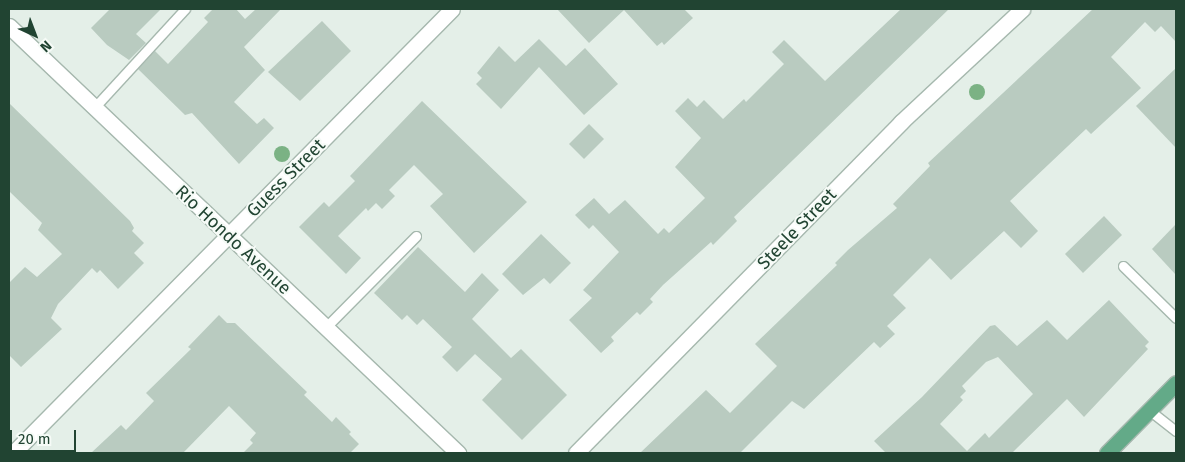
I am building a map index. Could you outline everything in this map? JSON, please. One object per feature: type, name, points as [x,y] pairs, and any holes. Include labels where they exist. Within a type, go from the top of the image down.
[{"type":"main road","points":[[1107,453],[1176,383]]},
{"type":"street","name":"Guess Street","points":[[13,453],[452,9]]},
{"type":"street","name":"Steele Street","points":[[576,453],[901,122],[1022,9]]},
{"type":"street","name":"Rio Hondo Avenue","points":[[9,26],[93,109],[229,235],[458,453]]},
{"type":"lane","points":[[93,109],[185,9]]},
{"type":"lane","points":[[326,327],[416,236]]},
{"type":"lane","points":[[1123,266],[1176,318]]},
{"type":"lane","points":[[1149,410],[1176,431]]},
{"type":"building","points":[[110,9],[161,9],[136,34],[146,43],[129,60],[107,45],[91,28]]},
{"type":"building","points":[[213,9],[236,9],[245,19],[256,9],[281,9],[244,47],[265,70],[234,102],[257,124],[264,118],[274,128],[239,164],[192,113],[185,115],[138,69],[155,51],[168,64],[208,22],[204,18]]},
{"type":"building","points":[[557,9],[684,9],[693,18],[664,45],[662,42],[657,46],[624,10],[589,43]]},
{"type":"building","points":[[901,9],[949,9],[734,217],[737,221],[713,245],[711,242],[663,285],[650,299],[653,302],[640,315],[637,312],[611,337],[614,341],[601,353],[569,320],[592,298],[583,290],[619,252],[593,225],[589,229],[575,215],[594,198],[609,214],[625,200],[658,234],[664,228],[669,233],[705,198],[675,167],[701,138],[675,111],[688,98],[697,107],[704,100],[723,119],[744,99],[746,102],[784,64],[772,52],[784,40],[825,81]]},
{"type":"building","points":[[1093,9],[1176,9],[1176,42],[1161,26],[1155,32],[1145,22],[1111,57],[1141,88],[1091,134],[1086,129],[1010,201],[1038,231],[1021,248],[1004,231],[951,280],[930,258],[893,295],[906,308],[887,326],[895,334],[880,348],[874,342],[804,409],[792,401],[740,453],[640,453],[706,390],[730,413],[777,366],[755,344],[837,265],[835,263],[848,250],[897,208],[893,204],[930,166],[928,163]]},
{"type":"building","points":[[322,21],[351,51],[300,101],[268,72]]},
{"type":"building","points":[[539,39],[566,66],[585,48],[618,84],[584,115],[539,67],[501,109],[476,84],[482,78],[477,73],[499,46],[515,62]]},
{"type":"building","points":[[1176,68],[1176,148],[1136,106]]},
{"type":"building","points":[[422,101],[527,202],[474,253],[430,206],[443,194],[414,165],[389,190],[395,196],[382,209],[376,203],[368,211],[366,208],[338,236],[361,258],[346,274],[299,227],[324,202],[329,207],[355,181],[350,176]]},
{"type":"building","points":[[9,103],[130,221],[134,228],[132,231],[144,243],[134,253],[144,263],[118,289],[100,270],[97,273],[92,268],[58,304],[51,318],[62,329],[21,367],[9,355],[9,283],[25,267],[37,277],[62,254],[38,230],[42,223],[9,191]]},
{"type":"building","points":[[589,124],[604,139],[584,159],[569,144]]},
{"type":"building","points":[[1104,216],[1122,235],[1083,273],[1065,254]]},
{"type":"building","points":[[1176,224],[1176,275],[1152,249]]},
{"type":"building","points":[[541,234],[571,263],[550,284],[544,278],[523,295],[502,274]]},
{"type":"building","points":[[418,247],[465,292],[482,273],[499,290],[472,319],[511,358],[521,349],[567,395],[522,440],[482,400],[502,379],[475,354],[457,372],[442,357],[452,347],[423,319],[417,325],[407,315],[402,320],[374,293]]},
{"type":"building","points":[[1109,300],[1149,342],[1145,346],[1148,349],[1084,417],[1067,399],[1012,453],[886,453],[874,441],[922,397],[990,326],[995,325],[1017,346],[1047,320],[1067,340]],"holes":[[[998,357],[1033,394],[989,438],[985,433],[967,451],[940,424],[963,400],[960,397],[966,391],[962,386],[986,362]]]},
{"type":"building","points":[[219,315],[227,323],[235,323],[307,392],[304,395],[332,422],[336,417],[351,432],[349,434],[359,444],[350,453],[243,453],[253,443],[250,440],[256,433],[229,406],[183,453],[91,453],[121,425],[126,430],[154,401],[146,393],[191,349],[188,347]]}]
